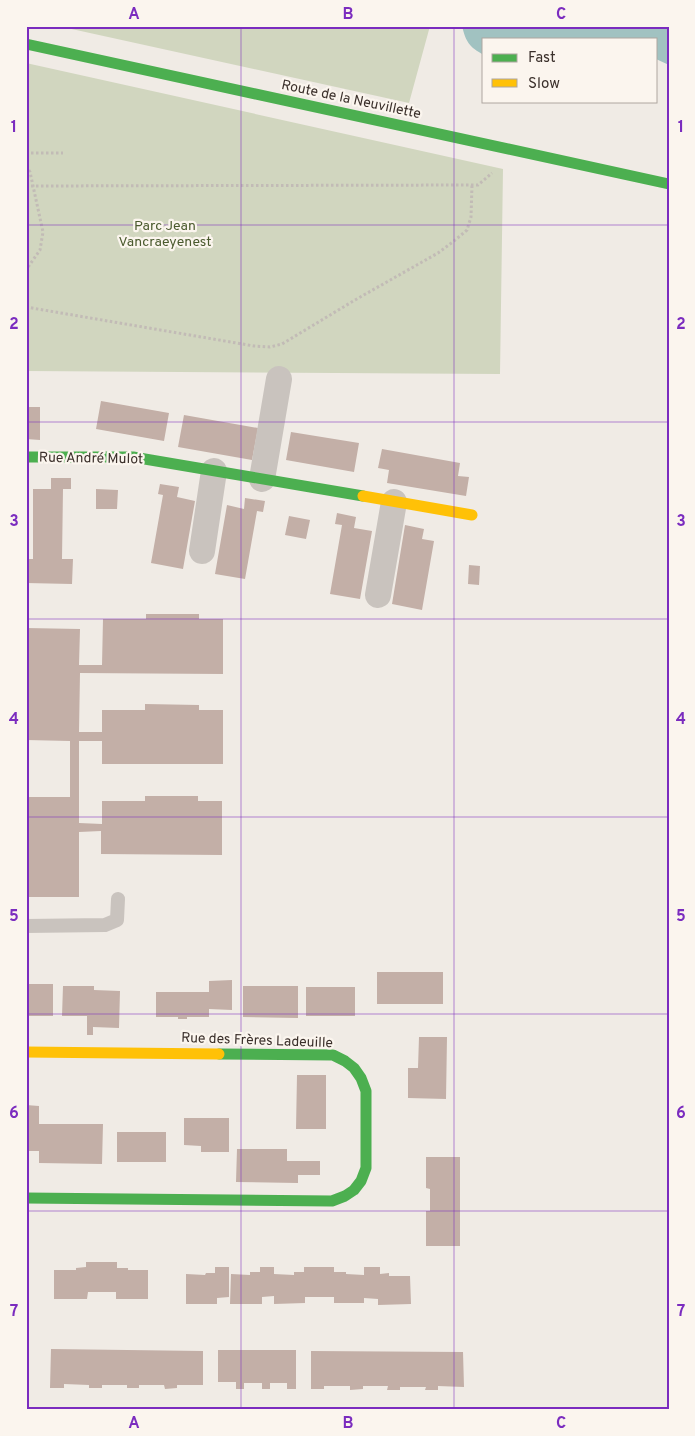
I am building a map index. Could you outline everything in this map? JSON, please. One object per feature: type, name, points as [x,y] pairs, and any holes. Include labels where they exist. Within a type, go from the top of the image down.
[{"type":"street","name":"Route de la Neuvillette","points":[[26,44],[669,184]]},
{"type":"street","points":[[262,479],[279,379]]},
{"type":"street","name":"Rue André Mulot","points":[[26,458],[133,457],[472,515]]},
{"type":"street","points":[[202,551],[214,471]]},
{"type":"street","points":[[378,595],[394,502]]},
{"type":"street","name":"Rue des Frères Ladeuille","points":[[26,1052],[333,1054],[356,1068],[363,1079],[366,1091],[366,1168],[362,1180],[355,1190],[332,1201],[26,1198]]},
{"type":"lane","points":[[26,926],[105,925],[117,920],[118,899]]},
{"type":"path","points":[[26,186],[478,185],[518,151]]},
{"type":"path","points":[[26,153],[63,153]]},
{"type":"path","points":[[26,166],[34,186],[43,232],[40,250],[26,270]]},
{"type":"path","points":[[26,307],[254,346],[270,347],[282,344],[355,300],[438,254],[454,242],[467,230],[471,217],[472,185]]},
{"type":"green space","points":[[58,26],[430,26],[409,103]]},
{"type":"green space","name":"Parc Jean Vancraeyenest","points":[[26,63],[503,169],[500,374],[26,371]]},
{"type":"water","points":[[462,26],[669,26],[669,65],[658,60],[658,38],[482,38],[482,54],[469,44]]},
{"type":"building","points":[[101,401],[169,413],[164,441],[96,429]]},
{"type":"building","points":[[26,407],[40,407],[40,440],[26,439]]},
{"type":"building","points":[[184,415],[258,428],[252,460],[178,447]]},
{"type":"building","points":[[291,432],[359,443],[354,472],[286,460]]},
{"type":"building","points":[[382,449],[460,463],[458,476],[469,477],[466,496],[387,483],[389,470],[378,468]]},
{"type":"building","points":[[51,478],[71,478],[71,489],[63,489],[62,559],[73,559],[72,584],[26,583],[26,559],[33,559],[33,489],[51,489]]},
{"type":"building","points":[[160,484],[179,487],[177,497],[195,501],[183,569],[151,563],[163,495],[158,494]]},
{"type":"building","points":[[96,489],[118,490],[117,509],[96,509]]},
{"type":"building","points":[[245,498],[265,501],[263,512],[257,511],[245,579],[215,574],[227,505],[244,509]]},
{"type":"building","points":[[337,513],[356,517],[354,528],[372,531],[360,599],[330,594],[342,525],[335,524]]},
{"type":"building","points":[[289,516],[310,520],[306,539],[285,535]]},
{"type":"building","points":[[405,525],[424,529],[422,539],[434,541],[422,610],[392,604]]},
{"type":"building","points":[[469,565],[480,566],[479,585],[468,584]]},
{"type":"building","points":[[146,614],[199,614],[199,619],[223,619],[223,674],[80,673],[79,732],[102,732],[102,710],[145,710],[145,704],[199,705],[199,710],[223,710],[223,764],[102,764],[102,741],[79,741],[79,823],[102,824],[102,801],[145,801],[145,796],[198,796],[198,801],[222,801],[222,855],[101,854],[101,831],[79,832],[79,897],[26,897],[26,797],[70,797],[70,741],[26,740],[26,628],[80,629],[79,665],[102,665],[103,619],[146,619]]},
{"type":"building","points":[[377,972],[443,972],[443,1004],[377,1004]]},
{"type":"building","points":[[232,980],[232,1010],[209,1009],[209,1017],[178,1019],[178,1017],[156,1017],[156,992],[209,992],[209,981]]},
{"type":"building","points":[[26,984],[53,984],[53,1016],[26,1016]]},
{"type":"building","points":[[63,986],[94,986],[94,990],[120,991],[119,1028],[93,1027],[93,1035],[87,1035],[87,1016],[62,1016]]},
{"type":"building","points":[[243,986],[298,986],[298,1018],[243,1017]]},
{"type":"building","points":[[306,987],[355,987],[355,1016],[306,1016]]},
{"type":"building","points":[[419,1037],[447,1037],[446,1099],[408,1098],[408,1068],[418,1068]]},
{"type":"building","points":[[297,1075],[326,1075],[326,1129],[296,1129]]},
{"type":"building","points":[[26,1105],[39,1106],[39,1124],[103,1124],[102,1164],[39,1163],[39,1151],[26,1151]]},
{"type":"building","points":[[184,1118],[229,1118],[229,1152],[201,1152],[201,1146],[184,1145]]},
{"type":"building","points":[[117,1132],[166,1132],[166,1162],[117,1162]]},
{"type":"building","points":[[237,1149],[287,1149],[287,1161],[320,1161],[320,1175],[298,1175],[298,1183],[236,1182]]},
{"type":"building","points":[[426,1157],[460,1157],[460,1246],[426,1246],[426,1211],[430,1211],[430,1189],[426,1188]]},
{"type":"building","points":[[86,1262],[117,1262],[117,1268],[148,1270],[148,1299],[116,1299],[116,1292],[88,1292],[87,1299],[54,1299],[54,1270],[76,1270],[76,1268],[86,1267]]},
{"type":"building","points":[[215,1267],[229,1267],[229,1297],[217,1298],[217,1304],[186,1304],[186,1274],[205,1275],[206,1273],[215,1273]]},
{"type":"building","points":[[260,1267],[274,1267],[274,1274],[294,1275],[294,1272],[304,1272],[304,1267],[334,1267],[334,1272],[364,1275],[364,1267],[380,1267],[380,1274],[389,1273],[389,1276],[410,1276],[411,1304],[378,1305],[378,1299],[364,1298],[364,1303],[334,1303],[334,1297],[305,1297],[305,1303],[274,1304],[274,1296],[262,1297],[262,1304],[230,1304],[231,1274],[250,1275],[250,1272],[260,1272]]},
{"type":"building","points":[[51,1349],[203,1351],[203,1385],[177,1385],[177,1388],[165,1389],[164,1385],[139,1385],[139,1388],[127,1388],[127,1385],[102,1385],[102,1388],[89,1388],[89,1385],[64,1384],[64,1388],[50,1388]]},
{"type":"building","points":[[218,1350],[296,1350],[296,1389],[287,1389],[287,1383],[270,1383],[270,1389],[262,1389],[262,1383],[244,1383],[244,1389],[236,1389],[236,1382],[218,1382]]},
{"type":"building","points":[[311,1351],[463,1352],[464,1387],[438,1386],[438,1390],[425,1390],[426,1387],[400,1387],[400,1390],[387,1390],[388,1386],[363,1386],[363,1389],[350,1390],[350,1386],[324,1386],[324,1389],[311,1389]]},
{"type":"traffic: fast","points":[[26,44],[669,184]]},
{"type":"traffic: fast","points":[[26,457],[133,457],[363,496]]},
{"type":"traffic: fast","points":[[26,1198],[332,1201],[354,1190],[361,1181],[366,1168],[366,1091],[361,1078],[354,1068],[333,1055],[219,1054]]},
{"type":"traffic: slow","points":[[363,496],[472,515]]},
{"type":"traffic: slow","points":[[26,1052],[219,1054]]}]
